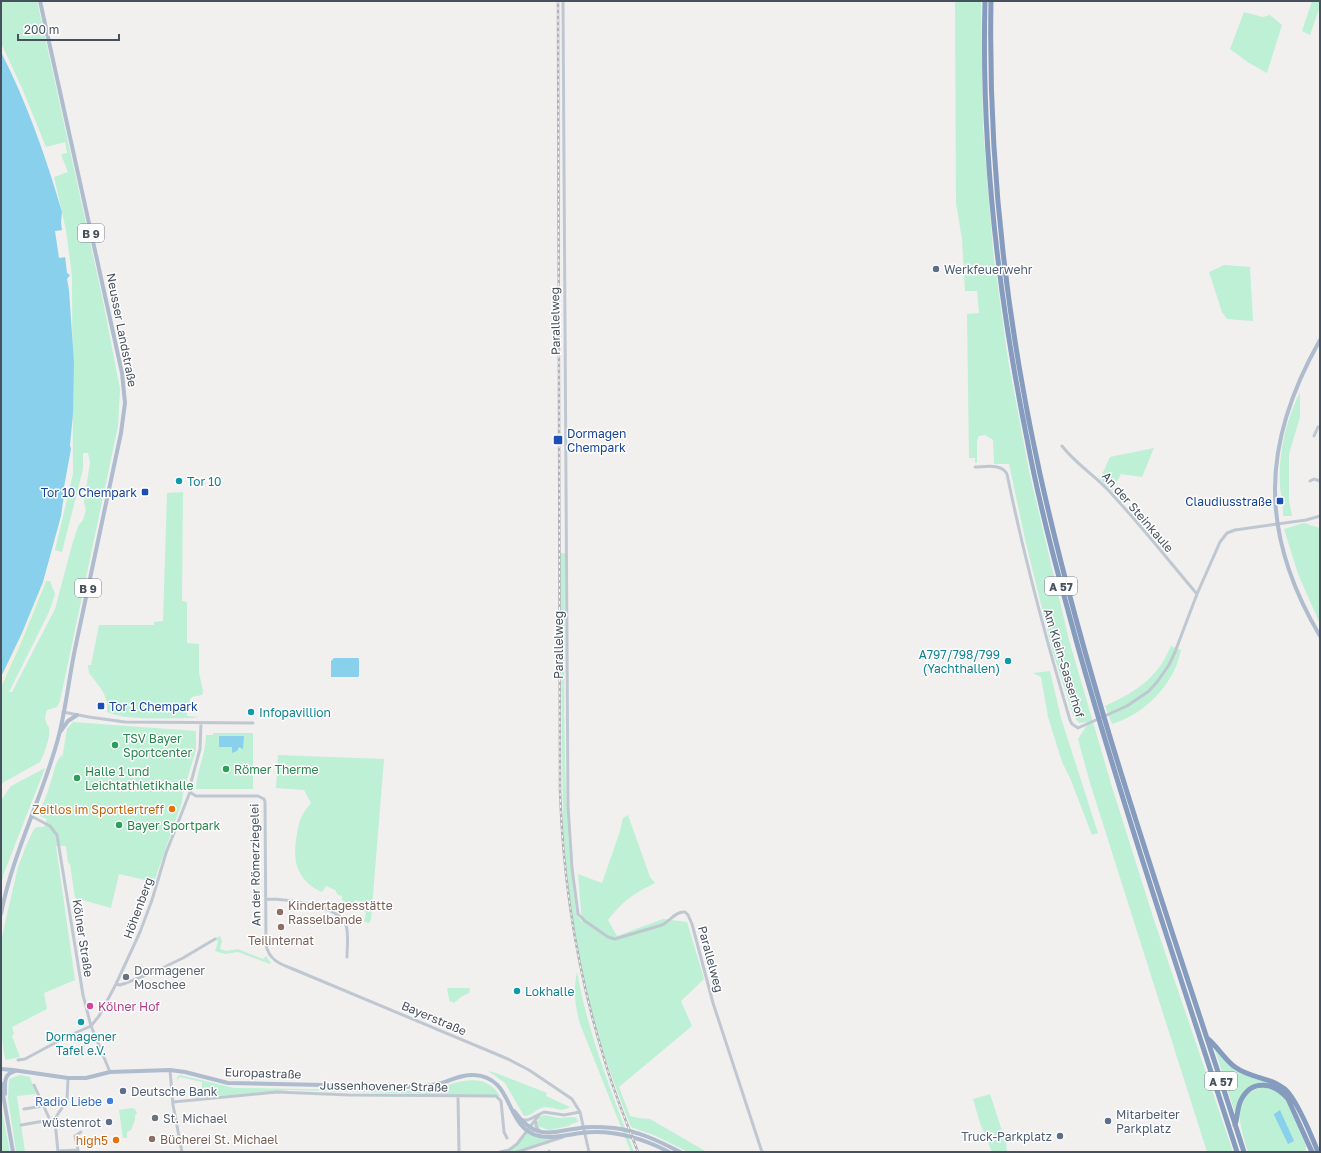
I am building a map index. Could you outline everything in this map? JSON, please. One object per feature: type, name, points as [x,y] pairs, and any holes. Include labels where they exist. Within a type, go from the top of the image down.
[{"type":"highway","name":"A 57","points":[[985,1],[986,111],[990,184],[1006,320],[1016,382],[1034,474],[1061,586],[1093,700],[1237,1152]]},
{"type":"highway","name":"A 57","points":[[991,1],[994,140],[1003,253],[1022,382],[1038,466],[1067,585],[1098,697],[1244,1152]]},
{"type":"highway","points":[[1207,1038],[1213,1043],[1229,1063],[1236,1068],[1252,1076],[1273,1082],[1286,1090],[1292,1097],[1311,1142],[1312,1152]]},
{"type":"highway","points":[[1235,1124],[1238,1105],[1244,1094],[1254,1087],[1266,1085],[1271,1086],[1288,1099],[1318,1152]]},
{"type":"highway","points":[[1311,1142],[1320,1144]]},
{"type":"highway","points":[[1307,1152],[1311,1142]]},
{"type":"main road","name":"Neusser Landstraße","points":[[40,1],[122,373],[125,395],[121,433],[63,712]]},
{"type":"main road","points":[[1320,340],[1295,390],[1282,427],[1275,470],[1277,523],[1283,552],[1291,580],[1320,636]]},
{"type":"main road","name":"B 9","points":[[1,914],[11,874],[44,784],[59,734],[63,712]]},
{"type":"main road","points":[[59,734],[68,721],[77,715]]},
{"type":"main road","name":"Europastraße","points":[[1,1069],[68,1078],[86,1078],[110,1072],[170,1070],[186,1072],[228,1083],[415,1087],[434,1084],[464,1075],[476,1075],[488,1078],[499,1086],[517,1121],[541,1137],[591,1132],[607,1132],[629,1136],[653,1144],[669,1152]]},
{"type":"main road","points":[[4,1099],[5,1078],[11,1072],[20,1071]]},
{"type":"main road","points":[[1,1084],[13,1152]]},
{"type":"main road","name":"Europastraße","points":[[511,1107],[528,1129],[553,1133],[585,1128],[607,1127],[629,1131],[655,1140],[680,1152]]},
{"type":"street","name":"Parallelweg","points":[[563,1],[568,806],[574,886],[578,914],[601,932],[611,938],[618,939],[668,922],[679,912],[685,912],[688,915],[692,924],[713,1003],[762,1152]]},
{"type":"street","points":[[1314,436],[1319,427],[1319,422]]},
{"type":"street","name":"An der Steinkaule","points":[[1062,446],[1067,453],[1101,482],[1197,594]]},
{"type":"street","name":"Am Klein-Sasserhof","points":[[975,467],[1001,468],[1005,470],[1007,474],[1022,545],[1050,652],[1072,724],[1078,728],[1115,712],[1139,699],[1149,691],[1164,674],[1175,652],[1197,594],[1220,542],[1227,533],[1235,530],[1277,523]]},
{"type":"street","points":[[1310,480],[1314,479],[1320,481]]},
{"type":"street","points":[[1277,523],[1306,520],[1320,516]]},
{"type":"street","points":[[63,712],[125,722],[253,723]]},
{"type":"street","points":[[190,792],[191,780],[200,749],[201,723]]},
{"type":"street","name":"An der Römerziegelei","points":[[190,792],[193,795],[198,796],[258,796],[264,799],[266,806],[266,945],[270,956]]},
{"type":"street","name":"Höhenberg","points":[[91,1026],[99,1016],[116,984],[140,932],[152,900],[166,853],[190,792]]},
{"type":"street","name":"Kölner Straße","points":[[31,816],[46,822],[57,835],[79,978],[91,1026],[110,1072]]},
{"type":"street","points":[[266,899],[302,902],[327,910],[341,918],[346,925],[347,957]]},
{"type":"street","points":[[116,984],[126,984],[156,971],[215,939]]},
{"type":"street","name":"Bayerstraße","points":[[270,956],[279,963],[520,1065],[569,1096],[574,1101],[580,1112]]},
{"type":"street","points":[[18,1060],[25,1059],[66,1037],[91,1026]]},
{"type":"street","points":[[170,1070],[173,1102],[182,1152]]},
{"type":"street","points":[[68,1078],[66,1100],[55,1121],[58,1152],[78,1151],[75,1136],[81,1132]]},
{"type":"street","points":[[34,1085],[50,1120]]},
{"type":"street","name":"Jussenhovener Straße","points":[[173,1102],[277,1092],[496,1096],[502,1104],[504,1132],[507,1138]]},
{"type":"street","points":[[458,1096],[459,1152]]},
{"type":"street","points":[[24,1109],[43,1106]]},
{"type":"street","points":[[521,1120],[528,1120],[540,1113],[548,1112],[564,1115],[580,1112],[589,1152]]},
{"type":"street","points":[[500,1152],[509,1150],[515,1146],[540,1113]]},
{"type":"street","points":[[536,1119],[536,1126],[540,1132]]},
{"type":"street","points":[[21,1124],[50,1120],[55,1121]]},
{"type":"street","points":[[518,1152],[567,1135]]},
{"type":"green space","points":[[1,1],[37,1],[102,296],[120,389],[118,426],[60,701],[57,707],[47,710],[45,716],[45,720],[49,727],[47,745],[40,762],[1,785],[1,687],[46,581],[50,581],[55,594],[49,612],[9,692],[12,692],[55,609],[72,545],[78,526],[83,520],[86,510],[84,502],[90,462],[88,453],[83,453],[83,469],[62,552],[55,550],[73,474],[72,276],[66,230],[54,177],[68,172],[62,157],[62,154],[67,153],[65,142],[46,147],[22,88],[1,43]]},
{"type":"green space","points":[[955,1],[981,1],[983,127],[993,251],[1008,360],[1029,471],[1069,640],[1112,787],[1154,920],[1233,1152],[1207,1152],[1090,783],[1078,739],[1089,722],[1079,723],[1073,715],[1052,649],[1025,539],[1009,464],[994,464],[993,440],[985,435],[979,436],[977,441],[977,463],[975,463],[975,458],[969,458],[967,314],[979,313],[977,291],[965,291],[962,239],[956,203]]},
{"type":"green space","points":[[1312,1],[1320,1],[1320,6],[1310,35],[1302,31]]},
{"type":"green space","points":[[1244,12],[1263,17],[1270,15],[1282,25],[1267,73],[1249,63],[1230,49]]},
{"type":"green space","points":[[1224,265],[1250,267],[1253,321],[1227,319],[1222,312],[1209,272]]},
{"type":"green space","points":[[1300,392],[1300,417],[1289,454],[1289,500],[1292,516],[1283,516],[1280,487],[1280,461],[1287,426]]},
{"type":"green space","points":[[1154,448],[1142,477],[1121,474],[1112,491],[1100,479],[1110,457]]},
{"type":"green space","points":[[183,492],[182,601],[187,602],[187,643],[199,644],[199,673],[203,691],[202,695],[192,697],[190,699],[190,703],[187,703],[187,716],[199,717],[136,718],[115,715],[107,712],[105,696],[89,673],[88,665],[91,665],[99,625],[154,625],[154,622],[163,621],[167,493]]},
{"type":"green space","points":[[1304,523],[1320,528],[1320,624],[1298,574],[1284,529]]},
{"type":"green space","points":[[560,553],[565,553],[565,778],[571,867],[576,912],[582,922],[578,874],[602,883],[623,818],[628,815],[650,877],[655,883],[629,898],[608,920],[617,936],[663,919],[687,922],[704,979],[681,1001],[692,1026],[619,1087],[630,1116],[650,1119],[707,1152],[688,1152],[656,1136],[631,1127],[607,1062],[587,995],[572,919],[563,826]]},
{"type":"green space","points":[[1171,646],[1181,650],[1174,671],[1163,688],[1149,704],[1131,716],[1112,724],[1105,706],[1146,682],[1159,667]]},
{"type":"green space","points":[[1050,671],[1061,718],[1098,833],[1092,835],[1070,778],[1062,762],[1048,717],[1041,677],[1033,673]]},
{"type":"green space","points":[[73,722],[196,731],[196,750],[183,793],[182,802],[154,882],[119,874],[111,908],[75,898],[66,846],[56,846],[75,980],[44,993],[47,1009],[12,1027],[14,1034],[12,1036],[20,1057],[6,1060],[3,1049],[1,1024],[1,942],[18,867],[34,829],[37,827],[44,827],[47,819],[40,816],[40,811],[49,789],[56,764],[62,755],[62,759],[67,729]]},
{"type":"green space","name":"Römer Therme","points":[[213,733],[253,733],[253,789],[196,789],[196,783],[206,742],[206,735],[213,735]]},
{"type":"green space","points":[[278,755],[384,759],[371,920],[369,923],[364,922],[366,912],[360,910],[361,902],[356,900],[353,903],[344,902],[342,896],[338,895],[335,890],[326,886],[322,892],[306,882],[301,875],[296,861],[295,852],[298,827],[304,812],[311,803],[304,790],[276,788]]},
{"type":"green space","points":[[45,768],[4,873],[1,886],[1,800],[11,786]]},
{"type":"green space","points":[[220,936],[222,941],[220,949],[226,951],[238,949],[263,959],[266,956],[271,963],[270,964],[238,952],[225,954],[215,951],[218,942],[215,938]]},
{"type":"green space","points":[[577,972],[587,1018],[594,1041],[634,1152],[631,1152],[580,1024],[575,998]]},
{"type":"green space","points":[[470,988],[469,993],[454,1003],[451,1001],[450,1003],[447,989]]},
{"type":"green space","points":[[1214,1047],[1226,1062],[1236,1070],[1247,1076],[1276,1086],[1283,1089],[1272,1085],[1248,1089],[1236,1116]]},
{"type":"green space","points":[[487,1071],[496,1073],[547,1093],[546,1096],[570,1107],[561,1110],[545,1107],[530,1115],[524,1116],[505,1083]]},
{"type":"green space","points":[[20,1075],[30,1077],[36,1094],[17,1096],[25,1152],[16,1152],[8,1099],[9,1079]]},
{"type":"green space","points":[[180,1075],[234,1088],[424,1091],[455,1083],[475,1080],[484,1082],[493,1087],[500,1096],[289,1090],[195,1098],[193,1096],[194,1093],[202,1092],[202,1082],[180,1077],[176,1081]]},
{"type":"green space","points":[[1266,1087],[1282,1094],[1305,1143],[1305,1152],[1248,1152],[1240,1121],[1241,1103],[1246,1096],[1254,1090]]},
{"type":"green space","points":[[990,1094],[1006,1143],[1007,1152],[992,1152],[980,1123],[973,1099]]},
{"type":"green space","points":[[1,1106],[10,1152],[1,1152]]},
{"type":"green space","points":[[135,1109],[137,1113],[135,1115],[135,1120],[131,1130],[127,1132],[127,1138],[123,1138],[119,1110]]},
{"type":"green space","points":[[545,1115],[559,1118],[574,1117],[577,1118],[578,1122],[569,1126],[549,1130],[537,1126],[539,1117]]},
{"type":"green space","points":[[527,1133],[539,1138],[553,1139],[517,1151],[505,1152],[515,1147]]},
{"type":"sand","points":[[44,578],[46,581],[1,687],[1,677],[30,617]]},
{"type":"water","points":[[1,52],[35,130],[62,212],[61,222],[67,273],[70,275],[67,279],[74,363],[71,449],[64,487],[61,516],[43,582],[22,633],[1,677]]},
{"type":"water","points":[[334,658],[358,658],[359,676],[331,677],[331,661]]},
{"type":"water","points":[[219,736],[244,736],[243,749],[239,747],[237,751],[232,753],[232,747],[219,747]]},
{"type":"water","points":[[1280,1110],[1294,1141],[1288,1144],[1274,1115]]},
{"type":"pier","points":[[63,230],[66,257],[59,258],[55,231]]},
{"type":"railway","points":[[558,1],[560,791],[564,859],[573,926],[594,1025],[620,1105],[638,1152]]},
{"type":"place","name":"Werkfeuerwehr","points":[[936,269]]},
{"type":"place","name":"Dormagen Chempark","points":[[558,440]]},
{"type":"place","name":"Tor 10","points":[[179,481]]},
{"type":"place","name":"Tor 10 Chempark","points":[[145,492]]},
{"type":"place","name":"Claudiusstraße","points":[[1280,501]]},
{"type":"place","name":"A797/798/799 (Yachthallen)","points":[[1008,661]]},
{"type":"place","name":"Tor 1 Chempark","points":[[101,706]]},
{"type":"place","name":"Infopavillion","points":[[251,712]]},
{"type":"place","name":"TSV Bayer Sportcenter","points":[[115,745]]},
{"type":"place","name":"Römer Therme","points":[[226,769]]},
{"type":"place","name":"Halle 1 und Leichtathletikhalle","points":[[77,778]]},
{"type":"place","name":"Zeitlos im Sportlertreff","points":[[172,809]]},
{"type":"place","name":"Bayer Sportpark","points":[[119,825]]},
{"type":"place","name":"Kindertagesstätte Rasselbande","points":[[280,912]]},
{"type":"place","name":"Teilinternat","points":[[281,927]]},
{"type":"place","name":"Dormagener Moschee","points":[[126,977]]},
{"type":"place","name":"Lokhalle","points":[[517,991]]},
{"type":"place","name":"Kölner Hof","points":[[90,1006]]},
{"type":"place","name":"Dormagener Tafel e.V.","points":[[81,1022]]},
{"type":"place","name":"Deutsche Bank","points":[[123,1091]]},
{"type":"place","name":"Radio Liebe","points":[[110,1101]]},
{"type":"place","name":"St. Michael","points":[[155,1118]]},
{"type":"place","name":"Mitarbeiter Parkplatz","points":[[1108,1121]]},
{"type":"place","name":"wüstenrot","points":[[109,1122]]},
{"type":"place","name":"Truck-Parkplatz","points":[[1060,1136]]},
{"type":"place","name":"Bücherei St. Michael","points":[[152,1139]]},
{"type":"place","name":"high5","points":[[116,1140]]}]
